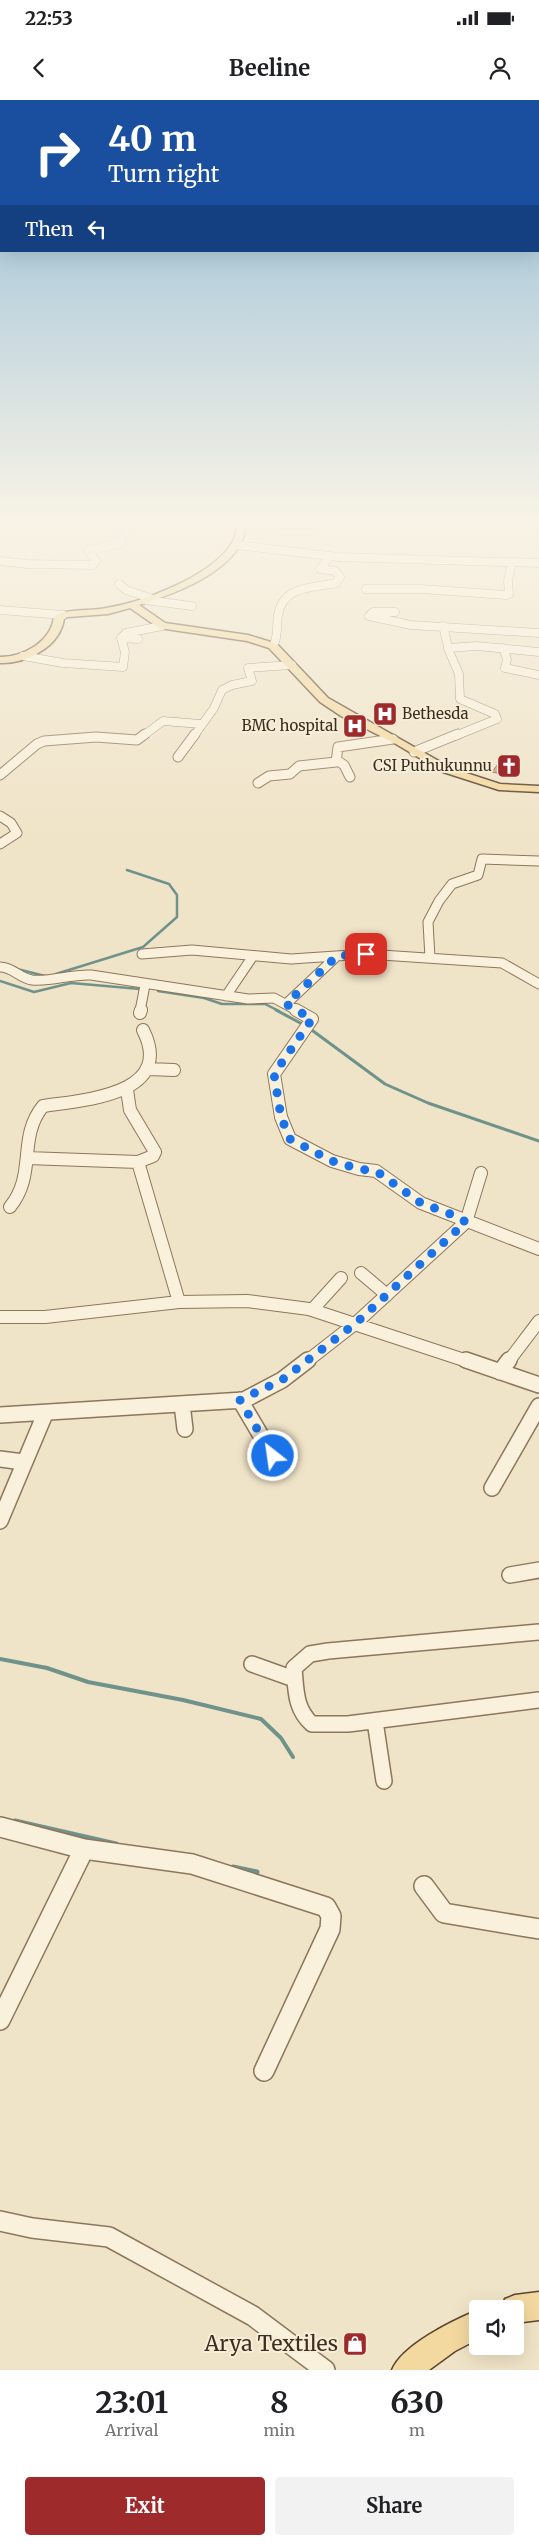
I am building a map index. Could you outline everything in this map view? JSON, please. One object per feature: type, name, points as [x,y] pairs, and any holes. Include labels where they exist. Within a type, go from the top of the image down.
[{"type":"main road","points":[[0,660],[14,660],[23,656],[55,632],[59,624]]},
{"type":"main road","points":[[159,624],[162,626],[248,638],[273,646],[324,700],[345,714],[393,738],[447,770],[499,787],[539,789]]},
{"type":"main road","points":[[524,2308],[539,2306]]},
{"type":"main road","points":[[406,2370],[445,2341],[469,2329]]},
{"type":"street","points":[[273,646],[277,639],[278,624]]},
{"type":"street","points":[[405,624],[539,633]]},
{"type":"street","points":[[121,638],[126,633],[162,626]]},
{"type":"street","points":[[414,752],[497,718],[495,714],[484,707],[460,699],[459,674],[448,648],[443,626]]},
{"type":"street","points":[[23,656],[63,663],[123,667],[125,656],[121,638]]},
{"type":"street","points":[[121,638],[138,639]]},
{"type":"street","points":[[448,648],[503,648],[539,652]]},
{"type":"street","points":[[503,648],[507,659],[505,668],[539,675]]},
{"type":"street","points":[[178,757],[188,746],[201,724],[214,708],[225,688],[252,680],[248,668],[292,665]]},
{"type":"street","points":[[0,775],[37,744],[44,741],[96,737],[137,740],[162,721],[201,724]]},
{"type":"street","points":[[338,761],[338,747],[393,738]]},
{"type":"street","points":[[338,761],[344,766],[350,777]]},
{"type":"street","points":[[258,783],[269,776],[290,774],[299,766],[332,764],[338,761]]},
{"type":"street","points":[[0,816],[15,826],[17,833],[0,844]]},
{"type":"street","points":[[430,958],[428,922],[439,901],[452,884],[478,875],[482,860],[539,861]]},
{"type":"street","points":[[142,954],[192,950],[291,959],[366,954],[502,963],[539,984]]},
{"type":"street","points":[[226,996],[253,956]]},
{"type":"street","points":[[286,1004],[337,956]]},
{"type":"street","points":[[0,967],[8,968],[24,978],[34,980],[75,974],[108,977],[145,985],[248,999],[274,998],[286,1004],[312,1019],[274,1074],[281,1117],[290,1139],[332,1161],[359,1169],[376,1171],[421,1203],[539,1249]]},
{"type":"street","points":[[140,1013],[145,985]]},
{"type":"street","points":[[10,1207],[23,1187],[30,1131],[38,1110],[43,1106],[127,1090],[142,1080],[148,1069],[150,1043],[143,1030]]},
{"type":"street","points":[[148,1069],[174,1070]]},
{"type":"street","points":[[27,1158],[138,1162],[153,1156],[155,1152],[130,1110],[127,1090]]},
{"type":"street","points":[[138,1162],[154,1211],[179,1302]]},
{"type":"street","points":[[0,1416],[240,1400],[282,1380],[356,1323],[466,1222],[482,1173]]},
{"type":"street","points":[[361,1273],[386,1295]]},
{"type":"street","points":[[312,1310],[341,1278]]},
{"type":"street","points":[[0,1317],[44,1317],[179,1302],[247,1301],[312,1310],[539,1385]]},
{"type":"street","points":[[500,1372],[539,1321]]},
{"type":"street","points":[[240,1400],[273,1456]]},
{"type":"street","points":[[182,1404],[185,1429]]},
{"type":"street","points":[[492,1488],[539,1406]]},
{"type":"street","points":[[0,1521],[23,1462],[45,1414]]},
{"type":"street","points":[[0,1459],[23,1462]]},
{"type":"street","points":[[510,1574],[539,1570]]},
{"type":"street","points":[[539,1632],[310,1654],[294,1668],[294,1679],[300,1711],[312,1724],[348,1724],[539,1700]]},
{"type":"street","points":[[252,1664],[294,1679]]},
{"type":"street","points":[[374,1720],[384,1781]]},
{"type":"street","points":[[0,1826],[84,1849],[192,1864],[326,1907],[331,1916],[330,1929],[264,2071]]},
{"type":"street","points":[[0,2020],[84,1849]]},
{"type":"street","points":[[424,1886],[444,1912],[539,1928]]},
{"type":"street","points":[[0,2221],[32,2228],[109,2237],[253,2316],[325,2370]]},
{"type":"building","points":[[506,760],[516,761],[508,775],[492,772],[498,764],[504,765]]},
{"type":"waterway","points":[[56,974],[143,947],[177,917],[177,895],[169,884],[127,870]]},
{"type":"waterway","points":[[17,969],[45,976]]},
{"type":"waterway","points":[[0,981],[34,992],[71,983],[140,989]]},
{"type":"waterway","points":[[158,991],[204,998],[222,1004],[265,1004],[279,1011]]},
{"type":"waterway","points":[[276,1010],[304,1025]]},
{"type":"waterway","points":[[309,1028],[385,1084],[428,1103],[539,1141]]},
{"type":"waterway","points":[[0,1659],[47,1668],[88,1682],[183,1700],[261,1719],[281,1738],[293,1757]]},
{"type":"waterway","points":[[15,1821],[116,1844]]},
{"type":"waterway","points":[[233,1867],[257,1872]]},
{"type":"place","name":"Bethesda","points":[[385,714]]},
{"type":"place","name":"BMC hospital","points":[[355,726]]},
{"type":"place","name":"CSI Puthukunnu","points":[[509,766]]},
{"type":"place","name":"Arya Textiles","points":[[355,2344]]},
{"type":"route","points":[[273,1456],[240,1400],[244,1400],[282,1380],[356,1323],[466,1222],[421,1203],[376,1171],[359,1169],[332,1161],[300,1145],[290,1139],[281,1117],[274,1074],[312,1019],[286,1004],[337,956],[366,954]]}]
